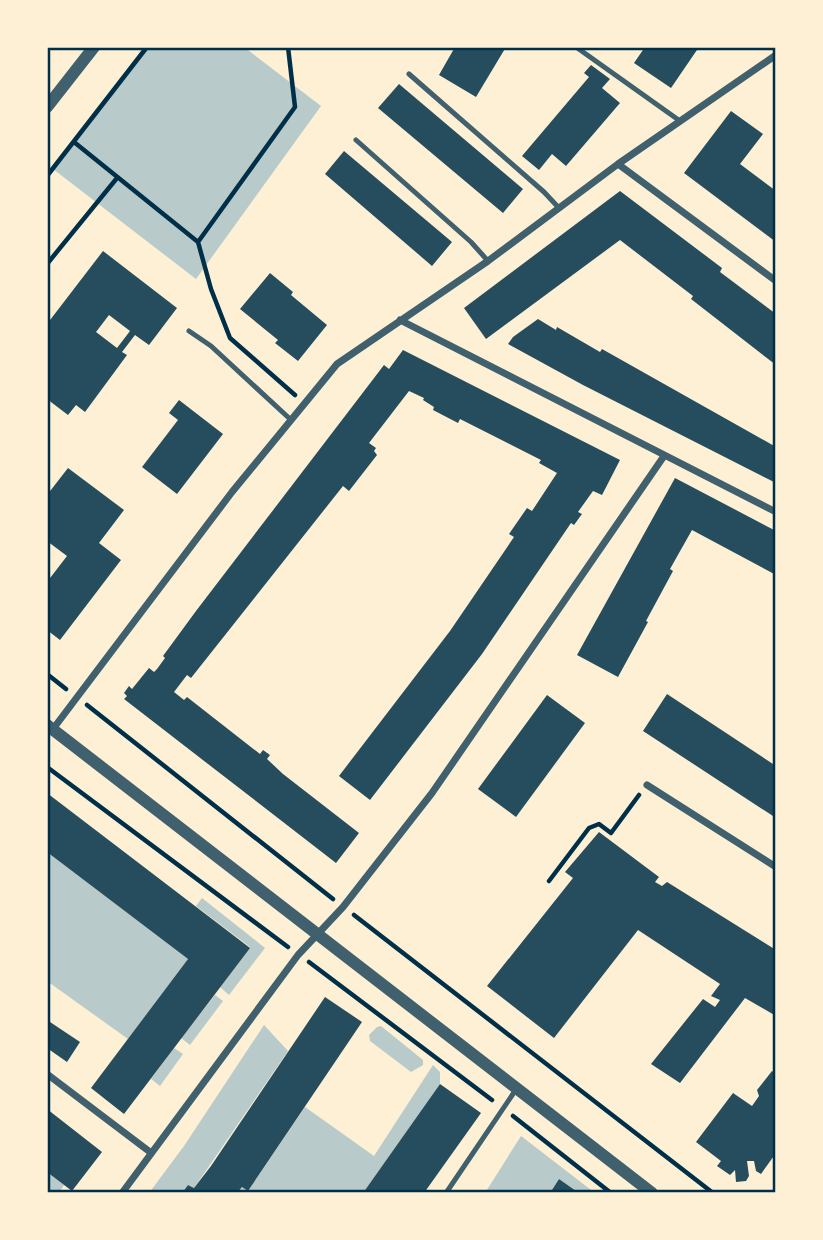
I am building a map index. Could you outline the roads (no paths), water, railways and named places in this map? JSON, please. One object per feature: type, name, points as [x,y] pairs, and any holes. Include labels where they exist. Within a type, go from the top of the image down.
[{"type":"street","points":[[47,107],[94,47]]},
{"type":"street","points":[[652,1193],[50,727],[77,697],[232,492],[337,364],[488,261],[618,164],[776,55]]},
{"type":"street","points":[[618,164],[776,281]]},
{"type":"street","points":[[400,320],[776,512]]},
{"type":"street","points":[[122,1193],[298,955],[342,906],[432,793],[664,456]]},
{"type":"street","points":[[647,785],[776,867]]},
{"type":"street","points":[[47,1074],[150,1152]]},
{"type":"lane","points":[[576,47],[680,121]]},
{"type":"lane","points":[[410,74],[559,208]]},
{"type":"lane","points":[[356,140],[471,242],[488,261]]},
{"type":"lane","points":[[189,331],[211,346],[290,419]]},
{"type":"lane","points":[[446,1193],[517,1088]]}]
